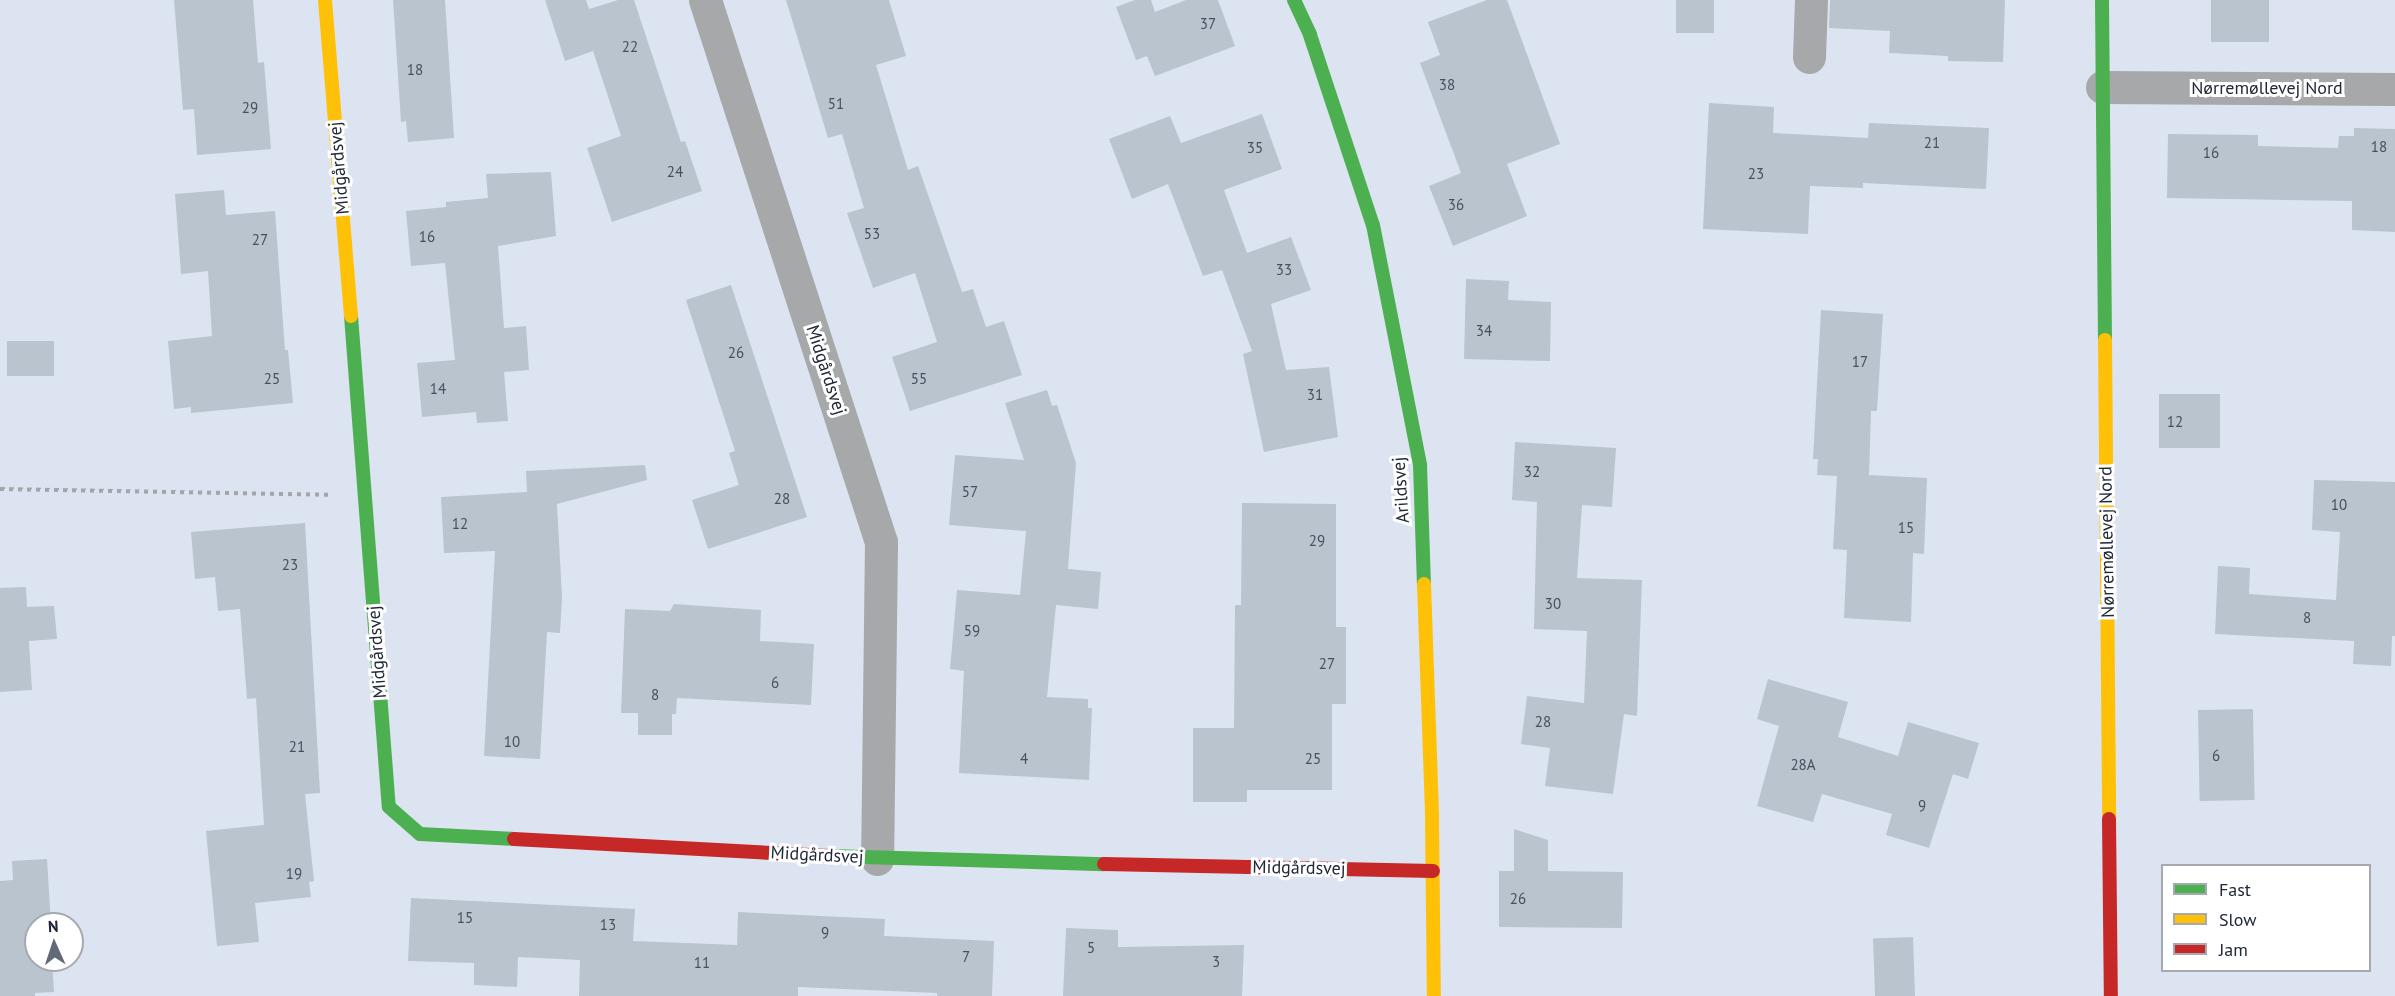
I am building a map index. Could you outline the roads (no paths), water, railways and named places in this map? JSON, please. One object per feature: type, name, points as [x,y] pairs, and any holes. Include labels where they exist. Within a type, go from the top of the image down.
[{"type":"street","name":"Midgårdsvej","points":[[325,0],[366,495],[388,807],[420,834],[877,859],[1433,871]]},
{"type":"street","name":"Midgårdsvej","points":[[705,0],[881,542],[877,859]]},
{"type":"street","name":"Arildsvej","points":[[1294,0],[1310,35],[1373,225],[1420,465],[1433,871],[1434,996]]},
{"type":"street","points":[[1809,57],[1811,0]]},
{"type":"street","name":"Nørremøllevej Nord","points":[[2102,0],[2111,996]]},
{"type":"street","name":"Nørremøllevej Nord","points":[[2102,87],[2395,89]]}]
